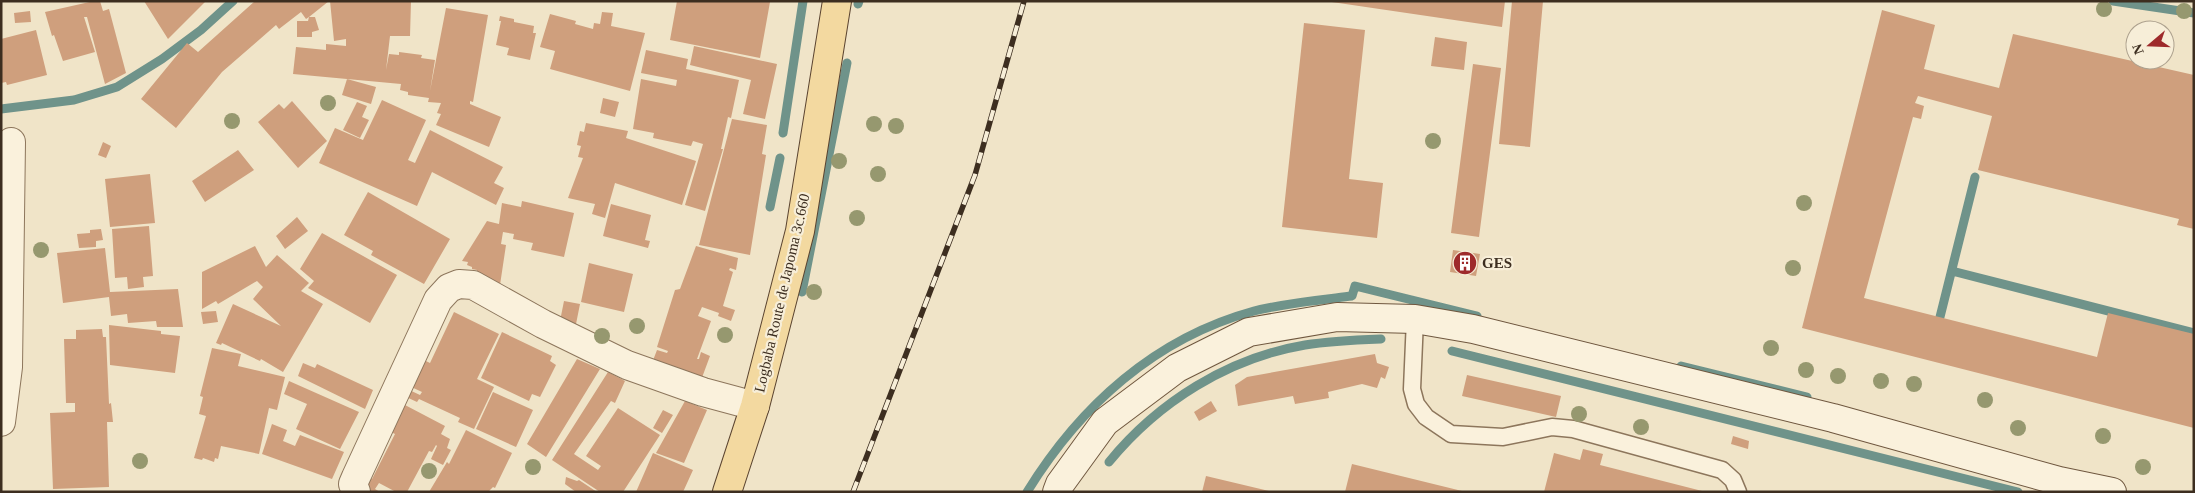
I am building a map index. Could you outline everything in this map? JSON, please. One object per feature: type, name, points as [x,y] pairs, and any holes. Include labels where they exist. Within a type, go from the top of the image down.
[{"type":"main road","name":"Logbaba Route de Japoma 3c.660","points":[[727,492],[755,406],[800,231],[837,1]]},
{"type":"street","points":[[1,422],[8,367],[5,313],[11,142]]},
{"type":"street","points":[[356,492],[353,484],[438,300],[449,288],[459,284],[473,285],[543,324],[627,365],[704,392],[755,406]]},
{"type":"street","points":[[1057,492],[1060,484],[1105,422],[1177,368],[1249,332],[1338,316],[1415,319],[1473,329],[1833,418],[2059,481],[2112,492]]},
{"type":"lane","points":[[1415,319],[1412,389],[1416,404],[1426,417],[1450,434],[1503,437],[1552,426],[1573,429],[1722,470],[1733,480],[1738,492]]},
{"type":"building","points":[[100,1],[103,11],[109,9],[126,73],[105,84],[87,17],[84,17],[95,52],[63,61],[54,35],[52,36],[45,12]]},
{"type":"building","points":[[144,1],[206,1],[168,39]]},
{"type":"building","points":[[255,1],[329,1],[306,19],[301,12],[279,29],[276,25],[222,72],[176,128],[141,99],[187,43],[198,52]]},
{"type":"building","points":[[330,1],[411,1],[410,36],[390,36],[386,70],[389,54],[399,55],[399,52],[422,55],[421,58],[435,60],[430,91],[446,8],[488,15],[473,102],[470,101],[470,104],[501,117],[489,147],[436,125],[441,114],[437,113],[441,103],[428,102],[429,98],[408,95],[408,92],[400,90],[401,84],[293,74],[296,47],[326,50],[326,44],[346,46],[346,39],[334,41]]},
{"type":"building","points":[[677,1],[770,2],[760,58],[670,40]]},
{"type":"building","points":[[1325,1],[1505,1],[1502,27]]},
{"type":"building","points":[[1512,1],[1543,1],[1530,147],[1499,144]]},
{"type":"building","points":[[1882,10],[1935,25],[1924,69],[1999,88],[2013,34],[2125,59],[2125,70],[2172,70],[2194,75],[2194,229],[2177,225],[2179,219],[1978,170],[1992,116],[1918,96],[1915,103],[1924,106],[1921,119],[1913,117],[1864,298],[2097,357],[2108,313],[2194,334],[2194,428],[1802,328]]},
{"type":"building","points":[[30,11],[31,22],[15,23],[14,13]]},
{"type":"building","points":[[602,12],[613,13],[611,26],[645,33],[630,91],[550,69],[555,51],[540,47],[550,14],[576,21],[575,24],[593,29],[594,23],[600,24]]},
{"type":"building","points":[[500,16],[514,19],[514,22],[534,26],[533,33],[536,33],[530,60],[507,55],[509,48],[496,45],[501,21],[499,21]]},
{"type":"building","points":[[309,17],[315,17],[319,30],[312,32],[312,37],[297,37],[297,21],[308,21]]},
{"type":"building","points":[[1304,23],[1365,30],[1349,179],[1383,183],[1377,238],[1282,227]]},
{"type":"building","points":[[36,30],[47,75],[7,85],[6,82],[1,83],[1,39]]},
{"type":"building","points":[[1435,37],[1467,42],[1464,70],[1431,66]]},
{"type":"building","points":[[694,46],[777,64],[765,119],[743,114],[751,80],[690,65]]},
{"type":"building","points":[[646,50],[688,59],[686,69],[739,80],[731,118],[728,117],[721,149],[723,149],[705,211],[685,205],[703,144],[693,141],[691,146],[653,138],[654,133],[633,129],[641,79],[676,86],[677,80],[641,73]]},
{"type":"building","points":[[1473,64],[1501,68],[1479,237],[1451,233]]},
{"type":"building","points":[[347,79],[376,87],[371,104],[342,95]]},
{"type":"building","points":[[603,98],[619,102],[615,117],[600,113]]},
{"type":"building","points":[[382,100],[426,120],[408,160],[415,163],[430,130],[503,167],[494,183],[504,188],[496,205],[432,172],[417,206],[319,163],[335,128],[363,140]]},
{"type":"building","points":[[292,101],[327,141],[298,168],[258,122],[279,104],[284,109]]},
{"type":"building","points":[[357,102],[367,106],[362,117],[369,120],[360,138],[343,130]]},
{"type":"building","points":[[732,119],[767,125],[762,154],[766,155],[750,255],[699,245]]},
{"type":"building","points":[[586,123],[628,131],[626,138],[696,161],[682,205],[615,183],[605,218],[592,214],[595,204],[568,198],[583,158],[578,157],[581,146],[577,145],[580,131],[584,132]]},
{"type":"building","points":[[103,142],[111,146],[106,158],[98,155]]},
{"type":"building","points":[[238,150],[254,170],[205,202],[192,181]]},
{"type":"building","points":[[150,174],[155,223],[110,227],[105,179]]},
{"type":"building","points":[[368,192],[450,239],[424,284],[371,255],[373,251],[344,235]]},
{"type":"building","points":[[522,201],[574,213],[564,257],[531,250],[533,243],[513,239],[514,234],[503,232],[501,244],[506,245],[500,285],[477,273],[477,270],[467,265],[468,262],[462,261],[487,221],[499,224],[502,203],[521,207]]},
{"type":"building","points":[[611,204],[651,215],[645,240],[650,241],[648,248],[603,236]]},
{"type":"building","points":[[297,217],[308,231],[285,249],[276,236]]},
{"type":"building","points":[[149,226],[153,276],[143,277],[144,287],[128,289],[127,277],[115,278],[112,229]]},
{"type":"building","points":[[101,229],[103,240],[96,241],[96,247],[79,248],[77,234],[90,233],[90,230]]},
{"type":"building","points":[[322,233],[397,275],[370,323],[308,288],[314,281],[300,269]]},
{"type":"building","points":[[255,246],[266,267],[277,255],[309,283],[301,291],[323,304],[283,372],[261,359],[260,361],[222,343],[221,345],[216,343],[233,304],[281,326],[253,299],[263,287],[257,281],[218,304],[216,301],[202,309],[202,272]]},
{"type":"building","points":[[696,246],[738,258],[736,270],[730,268],[729,270],[733,272],[723,306],[735,310],[731,321],[718,316],[719,313],[702,307],[698,316],[711,321],[697,359],[699,359],[701,352],[710,356],[700,383],[652,363],[657,350],[667,353],[668,351],[657,347],[675,290],[680,289]]},
{"type":"building","points":[[105,248],[110,292],[178,289],[183,327],[157,327],[156,321],[128,323],[127,314],[111,316],[109,297],[63,303],[57,253]]},
{"type":"building","name":"GES","points":[[1453,250],[1480,254],[1476,276],[1450,272]]},
{"type":"building","points":[[589,263],[633,274],[624,312],[581,302]]},
{"type":"building","points":[[564,301],[580,304],[576,324],[560,321]]},
{"type":"building","points":[[216,311],[218,322],[203,324],[201,312]]},
{"type":"building","points":[[454,312],[499,334],[477,379],[494,387],[474,429],[458,422],[460,418],[419,399],[417,402],[402,395],[405,388],[420,395],[422,392],[405,384],[418,357],[430,363]]},
{"type":"building","points":[[109,325],[161,331],[161,334],[180,336],[175,373],[110,365]]},
{"type":"building","points":[[102,329],[103,337],[106,337],[109,404],[111,403],[113,422],[107,422],[109,487],[53,489],[50,413],[75,412],[75,403],[66,403],[64,339],[76,339],[76,330]]},
{"type":"building","points":[[502,332],[552,356],[550,361],[556,365],[540,397],[532,394],[529,401],[481,378]]},
{"type":"building","points":[[212,348],[241,354],[238,366],[285,377],[277,410],[269,408],[259,454],[221,446],[218,459],[215,458],[214,462],[203,458],[202,460],[194,458],[206,416],[199,414],[203,397],[200,396]]},
{"type":"building","points":[[1375,354],[1377,363],[1389,367],[1385,379],[1381,377],[1377,388],[1362,384],[1328,392],[1329,398],[1295,404],[1293,396],[1238,406],[1235,385],[1247,377]]},
{"type":"building","points":[[577,359],[600,369],[546,457],[527,444]]},
{"type":"building","points":[[303,363],[315,368],[317,364],[373,390],[365,409],[298,376]]},
{"type":"building","points":[[608,372],[625,381],[615,403],[611,401],[574,454],[598,470],[601,466],[586,456],[618,408],[660,435],[623,492],[600,492],[552,460]]},
{"type":"building","points":[[1467,375],[1561,396],[1556,417],[1462,396]]},
{"type":"building","points":[[289,381],[359,412],[340,449],[296,429],[307,404],[284,394]]},
{"type":"building","points":[[493,392],[533,410],[516,447],[476,429]]},
{"type":"building","points":[[685,401],[707,410],[684,463],[656,453]]},
{"type":"building","points":[[1211,401],[1217,411],[1199,421],[1194,412]]},
{"type":"building","points":[[405,405],[445,426],[441,434],[450,439],[447,448],[451,450],[443,465],[431,459],[436,445],[432,452],[429,451],[407,492],[396,492],[379,483],[375,489],[380,492],[365,492],[368,477],[372,479],[395,434],[391,432]]},
{"type":"building","points":[[663,410],[673,415],[662,433],[653,428]]},
{"type":"building","points":[[272,424],[287,430],[283,441],[295,446],[300,435],[344,452],[332,479],[262,454]]},
{"type":"building","points":[[466,430],[512,453],[495,488],[493,487],[488,492],[429,492],[447,462],[449,464]]},
{"type":"building","points":[[1733,436],[1749,441],[1748,449],[1731,444]]},
{"type":"building","points":[[1583,449],[1603,454],[1600,465],[1706,492],[1544,492],[1554,453],[1580,460]]},
{"type":"building","points":[[653,453],[693,470],[683,492],[636,492]]},
{"type":"building","points":[[1352,464],[1462,491],[1462,492],[1345,492]]},
{"type":"building","points":[[1206,476],[1269,491],[1269,492],[1202,492]]},
{"type":"building","points":[[566,477],[579,480],[597,492],[576,492],[565,484]]},
{"type":"waterway","points":[[1,109],[74,100],[117,87],[162,59],[201,30],[233,1]]},
{"type":"waterway","points":[[783,133],[803,1]]},
{"type":"waterway","points":[[2113,1],[2194,13]]},
{"type":"waterway","points":[[802,292],[847,63]]},
{"type":"waterway","points":[[770,207],[780,158]]},
{"type":"waterway","points":[[1940,317],[1975,177]]},
{"type":"waterway","points":[[1952,271],[2194,333]]},
{"type":"waterway","points":[[1027,492],[1071,431],[1123,379],[1153,357],[1184,339],[1218,323],[1266,308],[1352,296],[1355,286],[1477,316]]},
{"type":"waterway","points":[[1109,462],[1149,420],[1196,386],[1222,372],[1276,351],[1305,345],[1381,339]]},
{"type":"waterway","points":[[1452,351],[2018,492]]},
{"type":"waterway","points":[[1681,366],[1807,397]]},
{"type":"railway","points":[[853,492],[975,175],[1024,1]]},
{"type":"place","name":"GES","points":[[1465,263]]}]
